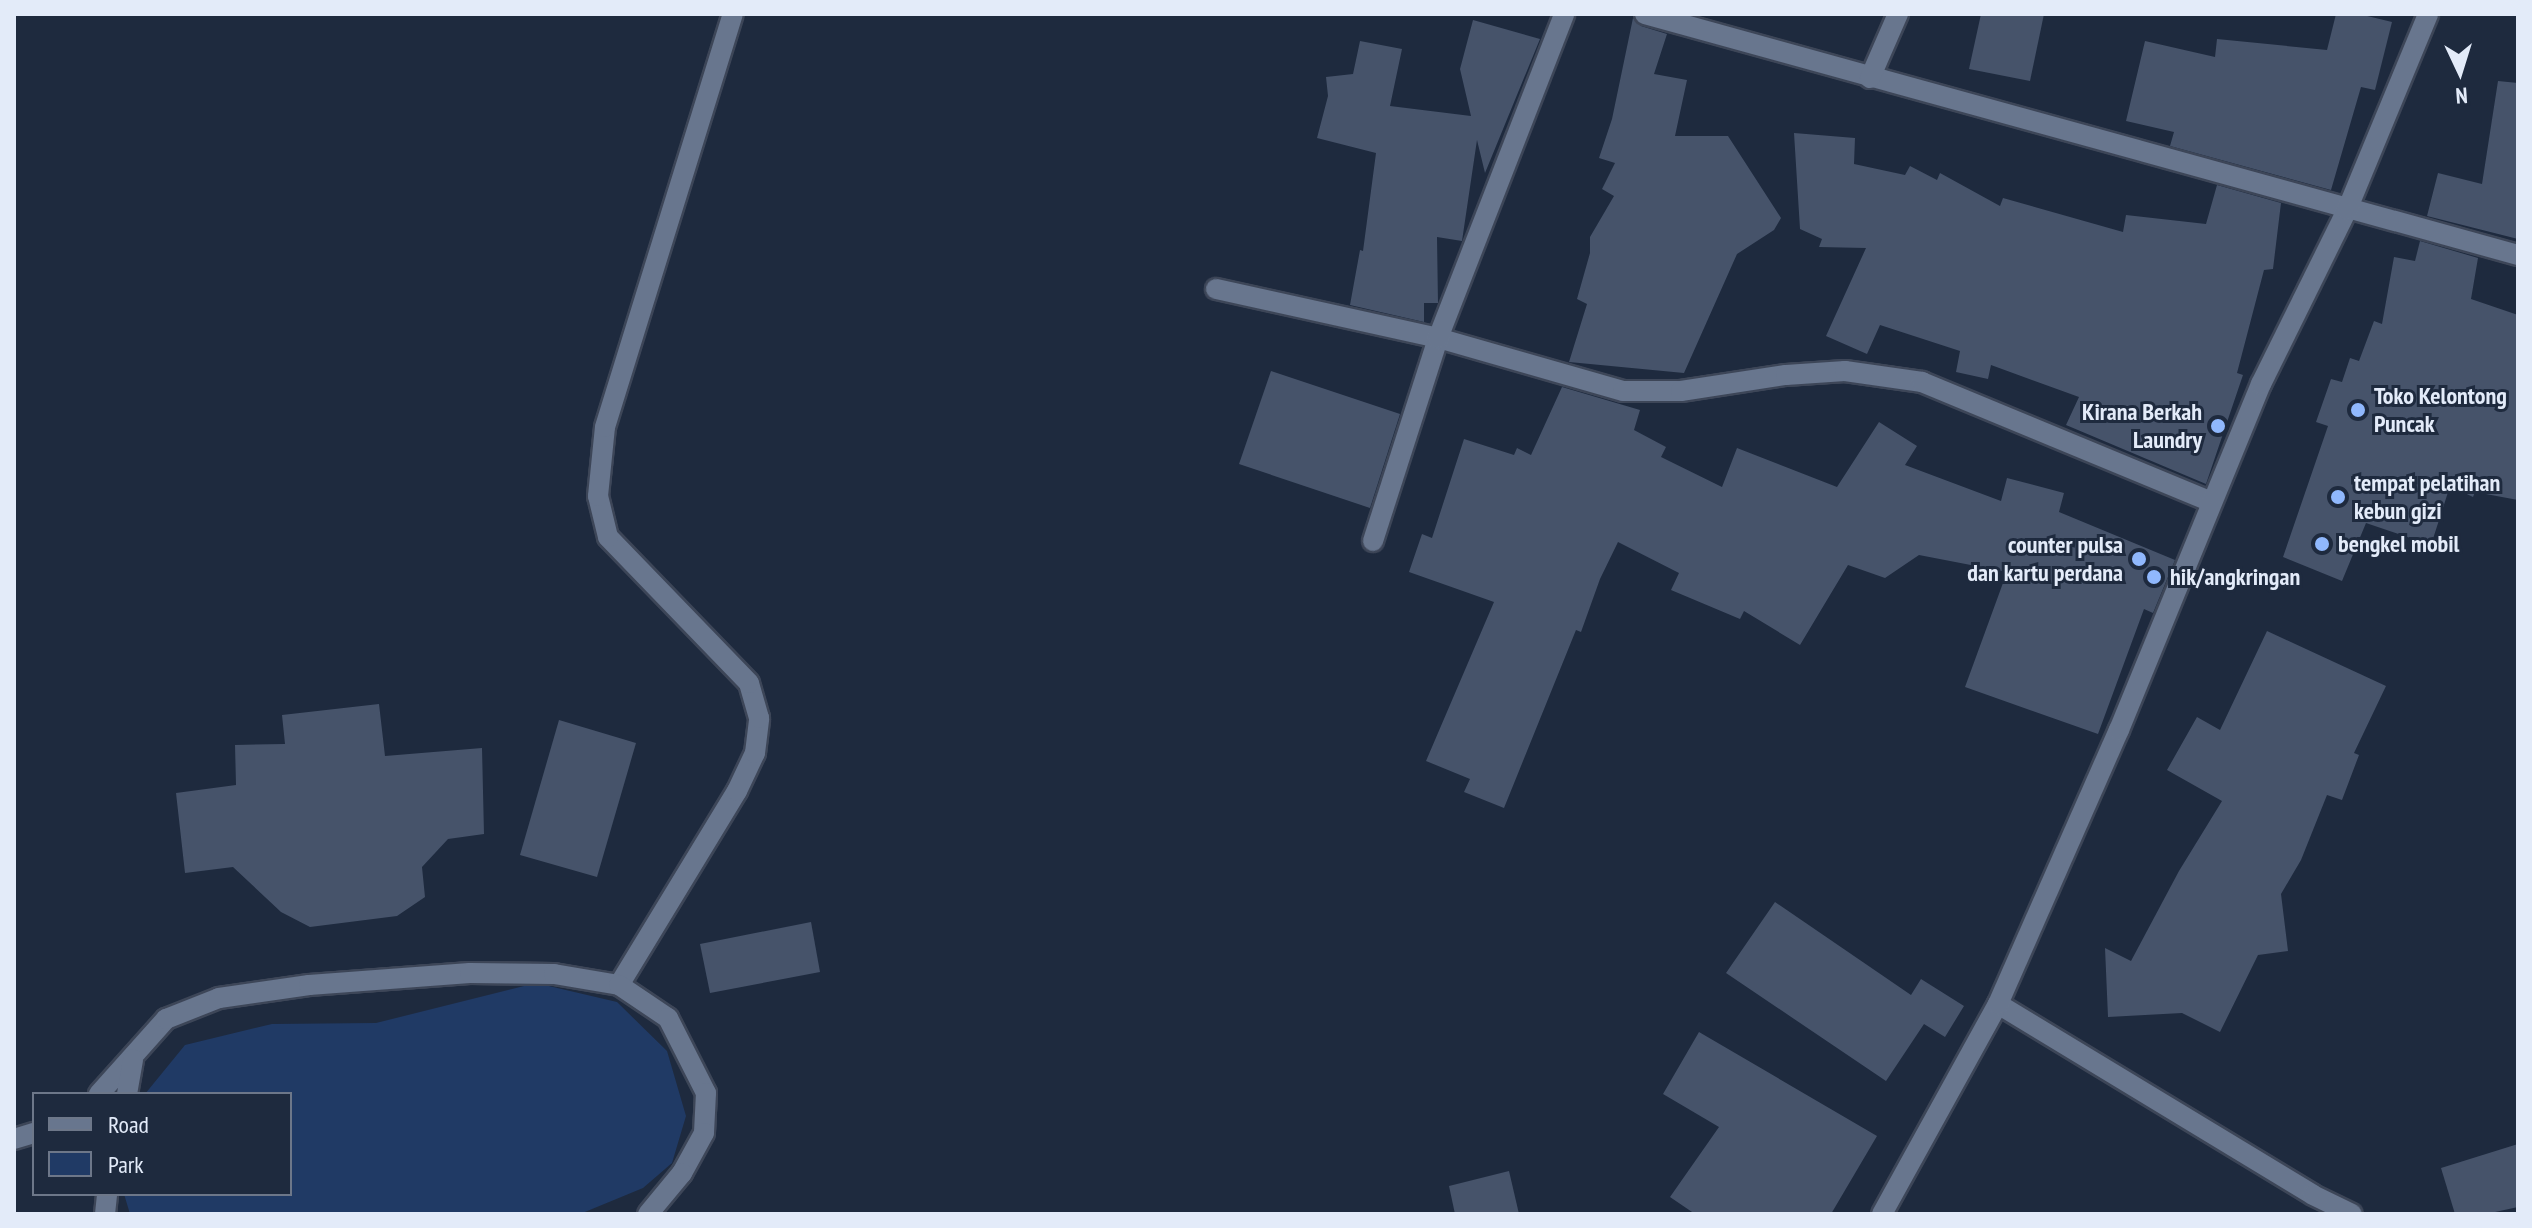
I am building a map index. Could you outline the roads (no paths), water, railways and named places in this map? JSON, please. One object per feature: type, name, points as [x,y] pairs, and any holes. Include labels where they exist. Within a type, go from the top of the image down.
[{"type":"street","points":[[619,985],[737,791],[755,753],[759,718],[749,683],[608,537],[598,496],[605,427],[733,14]]},
{"type":"street","points":[[1373,541],[1438,338],[1564,14]]},
{"type":"street","points":[[1645,14],[2518,255]]},
{"type":"street","points":[[1870,78],[1898,14]]},
{"type":"street","points":[[1882,1214],[1998,1004],[2119,730],[2210,501],[2261,384],[2347,210],[2428,14]]},
{"type":"street","points":[[1216,289],[1438,338],[1623,391],[1681,391],[1786,375],[1845,371],[1922,382],[2210,501]]},
{"type":"street","points":[[101,1092],[133,1060],[166,1019],[234,996],[309,985],[470,973],[554,974],[619,985],[668,1018],[706,1093],[704,1133],[682,1173],[648,1214]]},
{"type":"street","points":[[1998,1004],[2313,1195],[2352,1214]]},
{"type":"street","points":[[127,1092],[133,1060]]},
{"type":"place","name":"Toko Kelontong Puncak","points":[[2358,410]]},
{"type":"place","name":"Kirana Berkah Laundry","points":[[2218,426]]},
{"type":"place","name":"tempat pelatihan kebun gizi","points":[[2338,497]]},
{"type":"place","name":"bengkel mobil","points":[[2322,544]]},
{"type":"place","name":"counter pulsa dan kartu perdana","points":[[2139,559]]},
{"type":"place","name":"hik/angkringan","points":[[2154,577]]}]
